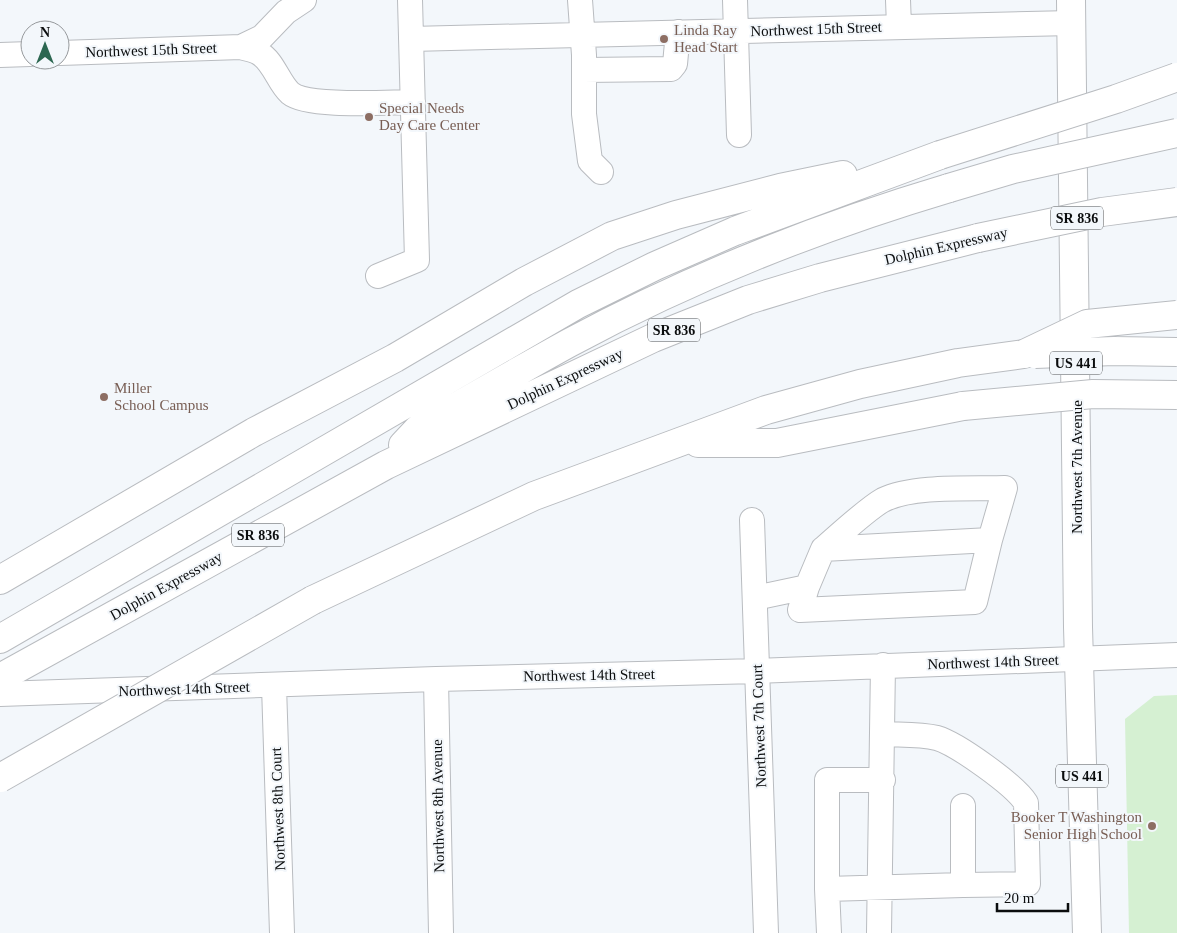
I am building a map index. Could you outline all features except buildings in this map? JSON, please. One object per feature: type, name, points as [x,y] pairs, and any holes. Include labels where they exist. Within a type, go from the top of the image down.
[{"type":"main road","name":"Northwest 7th Avenue","points":[[1071,11],[1079,660],[1087,933]]},
{"type":"main road","points":[[0,639],[578,304],[655,266],[735,231],[940,155],[1116,99],[1177,77]]},
{"type":"main road","points":[[386,464],[418,429],[570,343],[664,296],[750,258],[871,211],[949,188],[1021,167],[1177,133]]},
{"type":"main road","points":[[0,580],[254,432],[395,358],[524,282],[612,236],[676,215],[780,188],[940,155]]},
{"type":"main road","name":"Dolphin Expressway","points":[[0,678],[386,464],[626,351],[748,300],[820,278],[978,238],[1102,212],[1177,202]]},
{"type":"main road","points":[[1024,354],[1087,324],[1177,315]]},
{"type":"main road","points":[[0,778],[313,600],[534,496],[766,410],[860,384],[958,363],[1024,354],[1114,351],[1177,352]]},
{"type":"main road","points":[[679,443],[777,442],[963,406],[1093,394],[1177,395]]},
{"type":"street","name":"Northwest 15th Street","points":[[70,52],[241,46],[262,38],[286,12],[304,0]]},
{"type":"street","points":[[378,276],[417,260],[410,0]]},
{"type":"street","points":[[580,0],[583,35],[584,114],[590,161],[601,172]]},
{"type":"street","points":[[735,0],[740,135]]},
{"type":"street","points":[[898,0],[899,26]]},
{"type":"street","name":"Northwest 15th Street","points":[[411,40],[899,26],[1071,11]]},
{"type":"street","points":[[584,70],[672,69],[675,64],[678,32]]},
{"type":"street","name":"Northwest 15th Street","points":[[241,46],[261,54],[272,65],[290,92],[297,97],[336,102],[413,102]]},
{"type":"street","points":[[0,54],[20,54]]},
{"type":"street","points":[[1006,488],[990,540],[975,602],[800,610],[807,587],[823,549],[883,500],[909,493],[945,489],[1006,488]]},
{"type":"street","name":"Northwest 7th Court","points":[[752,520],[766,933]]},
{"type":"street","points":[[823,549],[990,540]]},
{"type":"street","points":[[755,598],[807,587]]},
{"type":"street","name":"Northwest 14th Street","points":[[0,694],[436,679],[758,671],[1177,655]]},
{"type":"street","points":[[879,933],[878,889],[883,780],[883,665]]},
{"type":"street","name":"Northwest 8th Avenue","points":[[436,679],[441,933]]},
{"type":"street","name":"Northwest 8th Court","points":[[274,686],[282,933]]},
{"type":"street","points":[[827,889],[1028,884],[1026,803],[1019,792],[952,745],[938,739],[883,734]]},
{"type":"street","points":[[829,933],[827,780],[883,780]]},
{"type":"street","points":[[963,806],[963,885]]},
{"type":"green space","name":"Booker T Washington Senior High School","points":[[1177,695],[1177,933],[1129,933],[1125,719],[1154,696]]},
{"type":"place","name":"Linda Ray Head Start","points":[[664,39]]},
{"type":"place","name":"Special Needs Day Care Center","points":[[369,117]]},
{"type":"place","name":"Miller School Campus","points":[[104,397]]},
{"type":"place","name":"Booker T Washington Senior High School","points":[[1152,826]]}]
